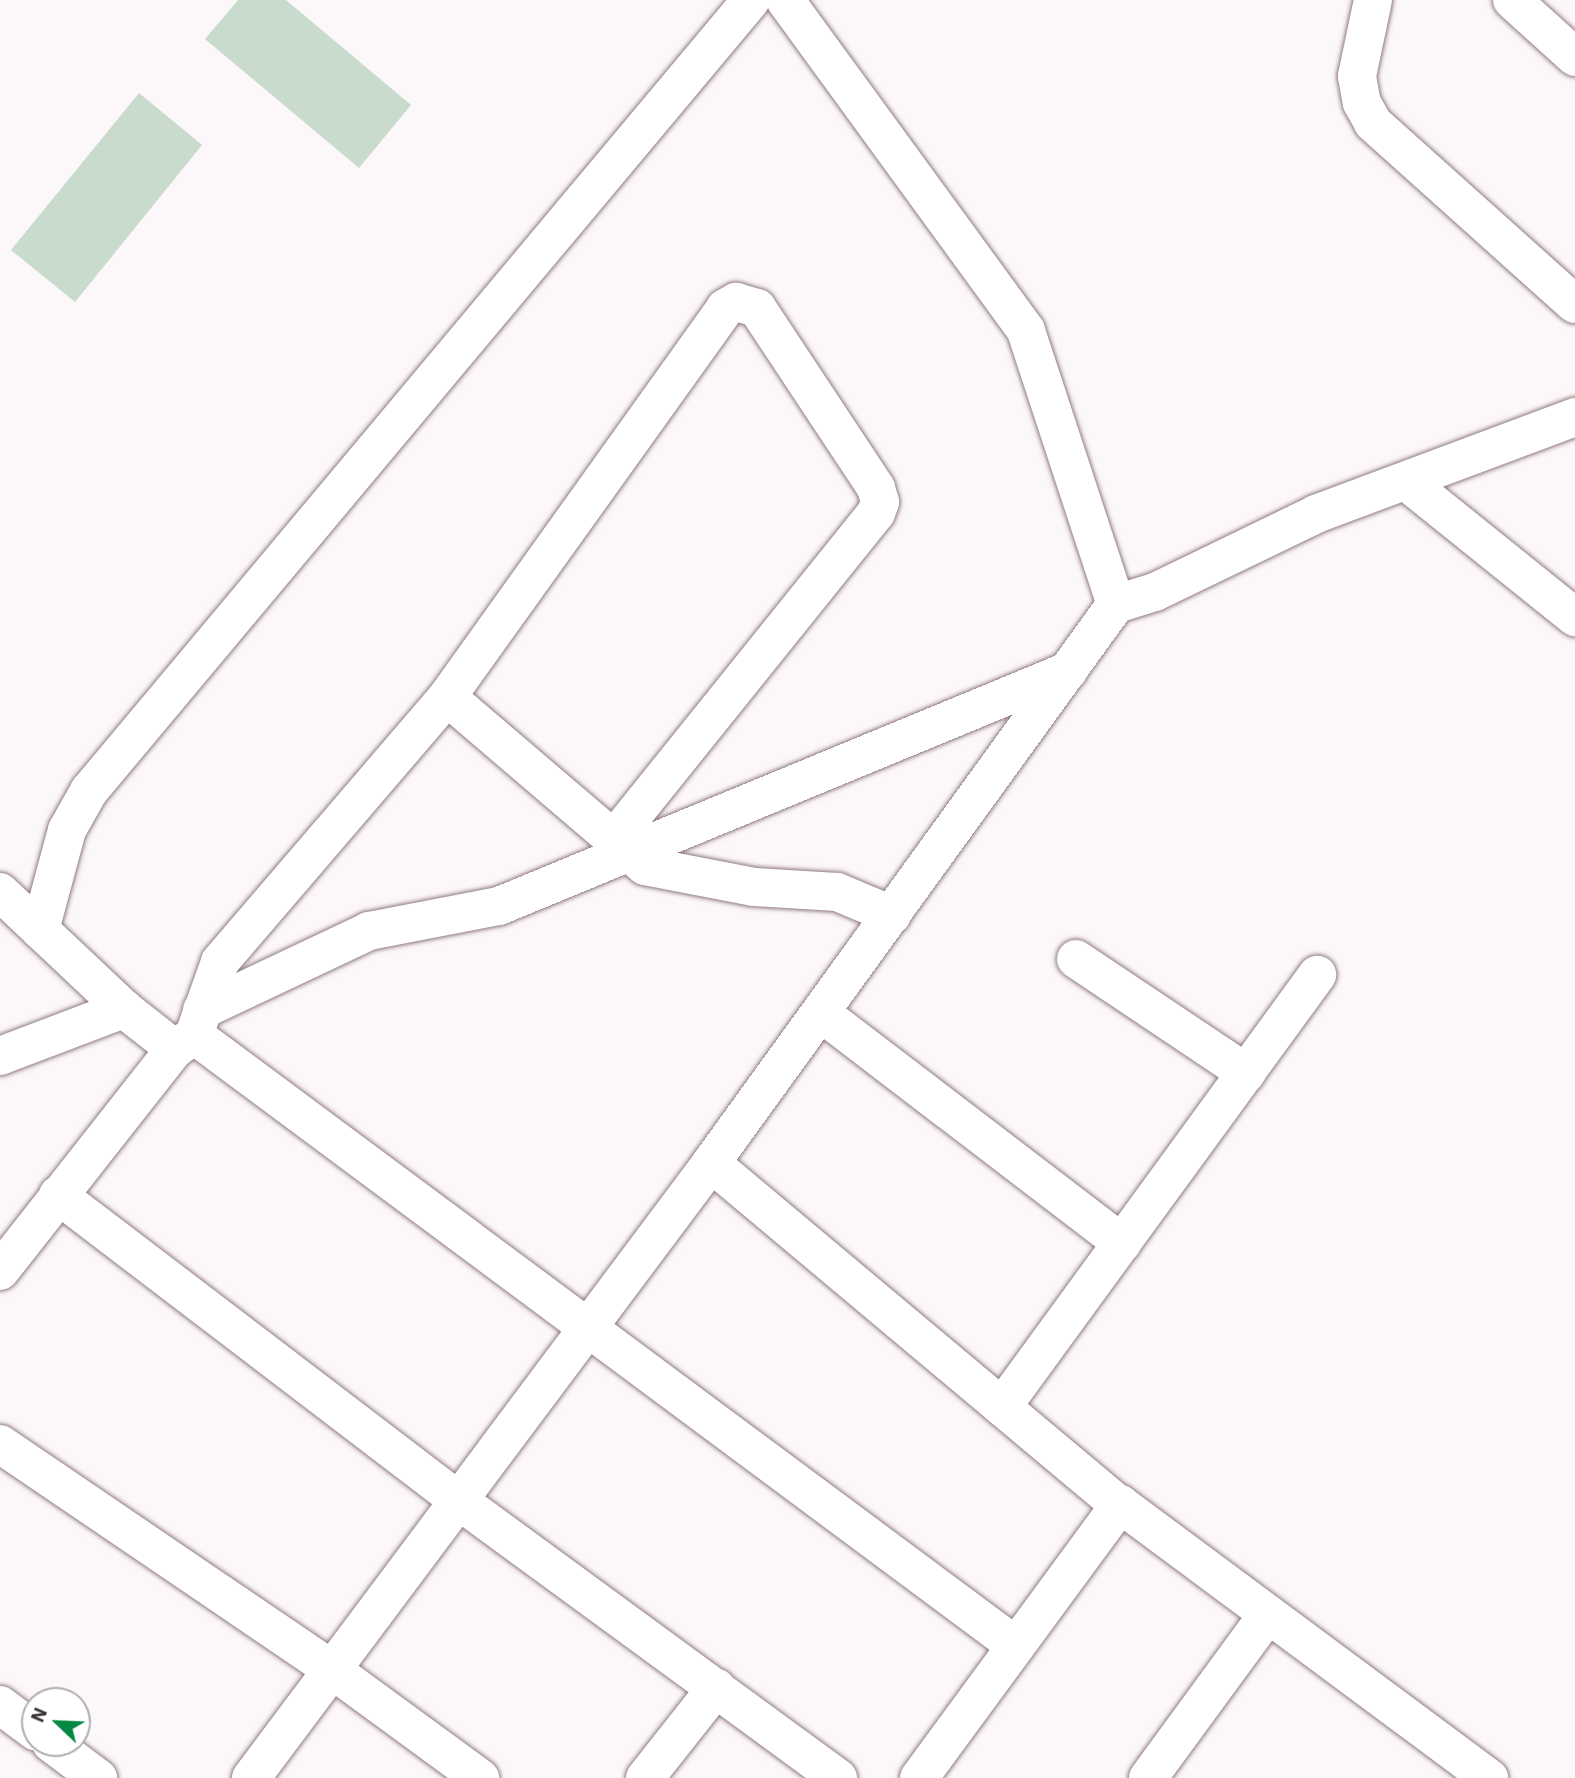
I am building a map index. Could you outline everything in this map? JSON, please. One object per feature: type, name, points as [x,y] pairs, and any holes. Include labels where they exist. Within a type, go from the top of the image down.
[{"type":"street","points":[[40,930],[67,830],[89,791],[751,0]]},
{"type":"street","points":[[785,0],[1026,331],[1116,604]]},
{"type":"street","points":[[1373,0],[1357,76],[1362,103],[1373,123],[1575,303]]},
{"type":"street","points":[[1511,0],[1575,57]]},
{"type":"street","points":[[0,1271],[190,1032],[220,962],[447,697],[725,308],[736,302],[757,308],[876,488],[880,502],[876,513],[622,846]]},
{"type":"street","points":[[251,1778],[711,1163],[1116,604],[1155,592],[1316,514],[1575,417]]},
{"type":"street","points":[[1407,482],[1575,617]]},
{"type":"street","points":[[190,1032],[369,931],[488,910],[622,846],[1068,671]]},
{"type":"street","points":[[447,697],[645,866],[754,887],[837,892],[892,915]]},
{"type":"street","points":[[0,892],[124,1009],[190,1032],[1016,1646]]},
{"type":"street","points":[[1076,959],[1246,1073]]},
{"type":"street","points":[[1002,1407],[1317,975]]},
{"type":"street","points":[[0,1056],[124,1009]]},
{"type":"street","points":[[821,1013],[1122,1243]]},
{"type":"street","points":[[711,1163],[1119,1505],[1489,1778]]},
{"type":"street","points":[[58,1195],[458,1500],[838,1778]]},
{"type":"street","points":[[0,1444],[331,1669],[480,1778]]},
{"type":"street","points":[[919,1778],[1119,1505]]},
{"type":"street","points":[[1148,1778],[1268,1614]]},
{"type":"street","points":[[645,1778],[716,1688]]},
{"type":"street","points":[[0,1704],[21,1720]]},
{"type":"street","points":[[70,1757],[98,1778]]},
{"type":"building","points":[[238,0],[286,0],[411,105],[359,168],[205,39]]},
{"type":"building","points":[[139,93],[202,145],[75,302],[11,250]]}]
